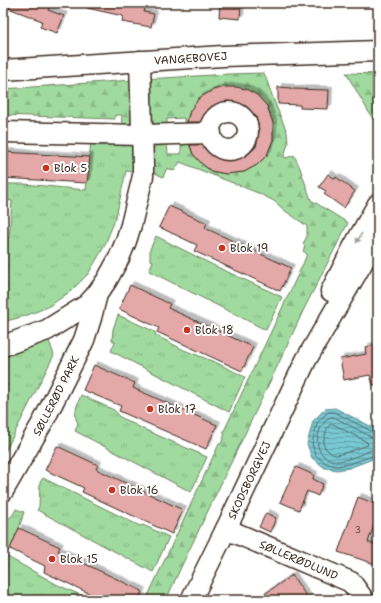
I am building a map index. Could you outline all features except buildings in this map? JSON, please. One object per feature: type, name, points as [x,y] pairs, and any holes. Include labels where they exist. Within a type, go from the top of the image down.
[{"type":"street","name":"VANGEBOVEJ","points":[[3,70],[223,56],[378,51]]},
{"type":"street","name":"SØLLERØD PARK","points":[[3,346],[47,330],[87,305],[107,280],[119,258],[131,225],[143,176],[140,61]]},
{"type":"street","points":[[3,132],[142,135],[211,133]]},
{"type":"street","name":"SKODSBORGVEJ","points":[[306,360],[305,350],[313,326],[354,246],[378,204]]},
{"type":"street","name":"SKODSBORGVEJ","points":[[191,600],[306,360],[378,236]]},
{"type":"street","name":"SØLLERØD PARK","points":[[3,491],[44,420],[84,340],[97,294]]},
{"type":"street","name":"SØLLERØDLUND","points":[[226,529],[351,582],[364,600]]},
{"type":"green space","points":[[264,73],[287,132],[288,143],[284,157],[286,158],[294,155],[311,200],[348,223],[304,309],[166,600],[146,600],[219,444],[221,444],[225,434],[223,433],[303,264],[307,254],[303,251],[305,246],[303,244],[307,236],[307,226],[274,201],[258,193],[180,162],[174,171],[167,168],[163,177],[151,171],[151,156],[157,145],[167,142],[168,154],[181,154],[181,142],[188,142],[193,154],[211,171],[226,174],[244,172],[257,165],[267,155],[273,140],[273,123],[267,106],[246,89],[190,111],[186,127],[184,127],[184,118],[167,119],[167,130],[152,125],[146,79]]},
{"type":"green space","points":[[346,73],[378,74],[378,128]]},
{"type":"green space","points":[[133,80],[134,119],[129,126],[121,130],[122,115],[115,115],[115,119],[3,115],[3,89]]},
{"type":"green space","points":[[91,141],[127,143],[133,147],[134,172],[126,171],[116,217],[104,247],[88,274],[71,291],[48,307],[25,316],[3,322],[3,238],[9,238],[12,201],[3,199],[3,184],[24,184],[86,190]]},
{"type":"green space","points":[[156,236],[217,267],[282,297],[266,330],[149,271],[153,261],[150,260],[150,249]]},
{"type":"green space","points":[[118,315],[151,330],[156,333],[155,335],[184,350],[217,363],[245,377],[229,412],[111,351],[115,342],[112,340],[113,329]]},
{"type":"green space","points":[[47,335],[54,355],[3,456],[3,350]]},
{"type":"green space","points":[[81,395],[114,410],[118,416],[141,428],[207,457],[191,492],[75,431],[78,423],[76,420],[76,409]]},
{"type":"green space","points":[[43,478],[140,526],[143,525],[169,537],[153,572],[37,510],[39,507],[40,482]]},
{"type":"green space","points":[[16,509],[24,512],[10,549],[4,555],[58,585],[92,600],[3,600],[3,521],[8,519]]},
{"type":"water","points":[[335,408],[378,430],[378,457],[349,468],[337,470],[325,468],[312,458],[307,444],[313,421],[325,409]]},
{"type":"place","name":"Blok 5","points":[[46,168]]},
{"type":"place","name":"Blok 19","points":[[222,248]]},
{"type":"place","name":"Blok 18","points":[[187,330]]},
{"type":"place","name":"Blok 17","points":[[150,409]]},
{"type":"place","name":"Blok 16","points":[[112,490]]},
{"type":"place","name":"Blok 15","points":[[52,559]]}]
